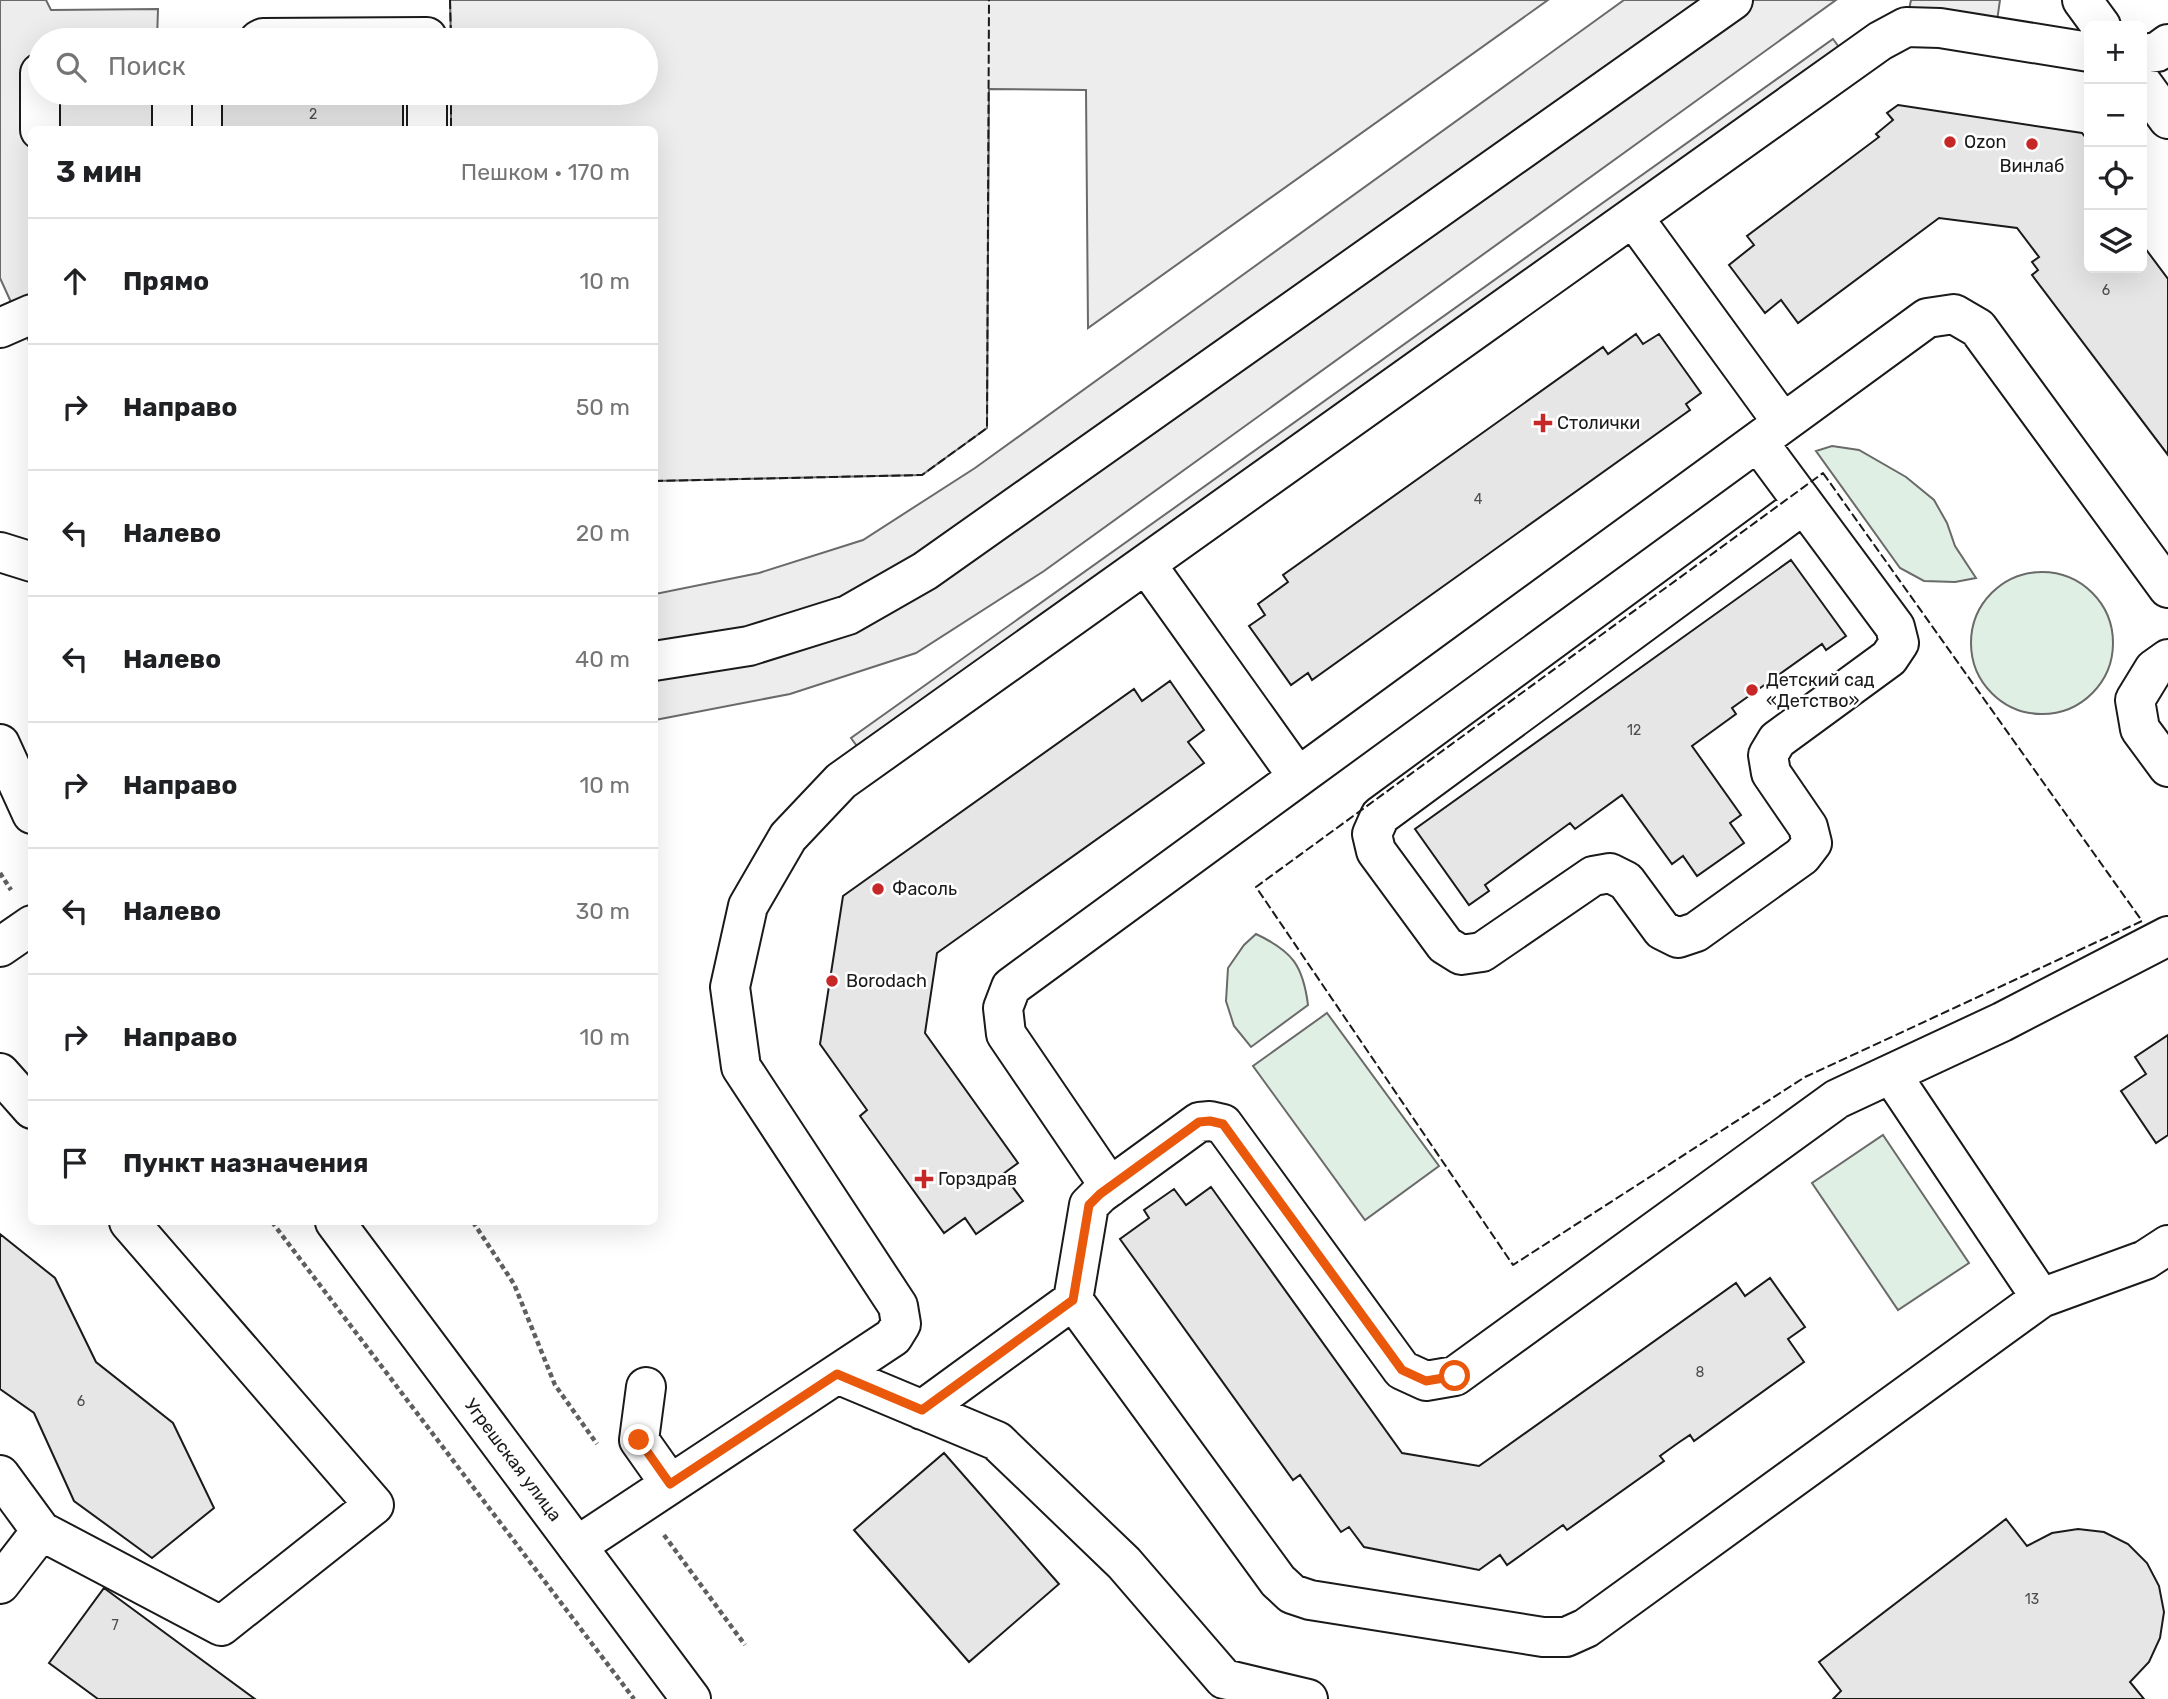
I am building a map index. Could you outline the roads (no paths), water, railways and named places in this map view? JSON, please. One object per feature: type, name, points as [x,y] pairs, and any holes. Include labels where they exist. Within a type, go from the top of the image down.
[{"type":"main road","points":[[658,660],[749,646],[848,615],[925,570],[1733,0]]},
{"type":"main road","points":[[2082,0],[2097,21]]},
{"type":"main road","points":[[577,1546],[893,1337],[901,1324],[898,1306],[741,1067],[730,987],[748,906],[788,836],[841,781],[1880,41],[1906,27],[1940,28],[2084,51]]},
{"type":"main road","points":[[2147,53],[2157,52],[2168,44]]},
{"type":"main road","points":[[2143,84],[2168,119]]},
{"type":"main road","points":[[40,105],[40,126]]},
{"type":"main road","points":[[172,105],[173,126]]},
{"type":"main road","points":[[427,105],[427,126]]},
{"type":"main road","points":[[1633,217],[1770,433],[1804,504],[1895,627],[1899,643],[1889,657],[1777,740],[1768,755],[1771,774],[1808,827],[1812,843],[1802,856],[1696,932],[1678,938],[1662,930],[1626,881],[1610,873],[1593,876],[1482,952],[1461,955],[1445,945],[1376,851],[1372,834],[1380,816],[1804,504]]},
{"type":"main road","points":[[1110,1186],[1006,1034],[1003,1008],[1011,986],[1927,318],[1954,314],[1978,328],[2168,588]]},
{"type":"main road","points":[[0,328],[28,316]]},
{"type":"main road","points":[[0,552],[28,561]]},
{"type":"main road","points":[[1146,564],[1298,777]]},
{"type":"main road","points":[[2168,659],[2154,669],[2135,700],[2140,729],[2168,767]]},
{"type":"main road","points":[[0,744],[28,806]]},
{"type":"main road","points":[[0,795],[28,812]]},
{"type":"main road","points":[[0,947],[28,928]]},
{"type":"main road","points":[[922,1410],[1073,1300],[1089,1205],[1110,1186],[1199,1122],[1223,1124],[1402,1370],[1426,1381],[1455,1376],[1837,1099],[2002,1022],[2168,936]]},
{"type":"main road","points":[[0,1073],[28,1104]]},
{"type":"main road","points":[[1891,1074],[2041,1298]]},
{"type":"main road","points":[[0,1475],[41,1531],[221,1626],[374,1505],[132,1225]]},
{"type":"main road","name":"Угрешская улица","points":[[337,1225],[691,1699]]},
{"type":"main road","points":[[1073,1300],[1278,1581],[1293,1594],[1310,1600],[1543,1637],[1566,1637],[1586,1628],[2041,1298],[2145,1261],[2168,1245]]},
{"type":"main road","points":[[837,1374],[997,1441],[1124,1563],[1224,1679],[1308,1699]]},
{"type":"main road","points":[[646,1387],[639,1440],[670,1484]]},
{"type":"main road","points":[[0,1584],[41,1531]]},
{"type":"place","name":"Ozon","points":[[1950,142]]},
{"type":"place","name":"Винлаб","points":[[2032,144]]},
{"type":"place","name":"Столички","points":[[1543,423]]},
{"type":"place","name":"Детский сад «Детство»","points":[[1752,690]]},
{"type":"place","name":"Фасоль","points":[[878,889]]},
{"type":"place","name":"Borodach","points":[[832,981]]},
{"type":"place","name":"Горздрав","points":[[924,1179]]}]
